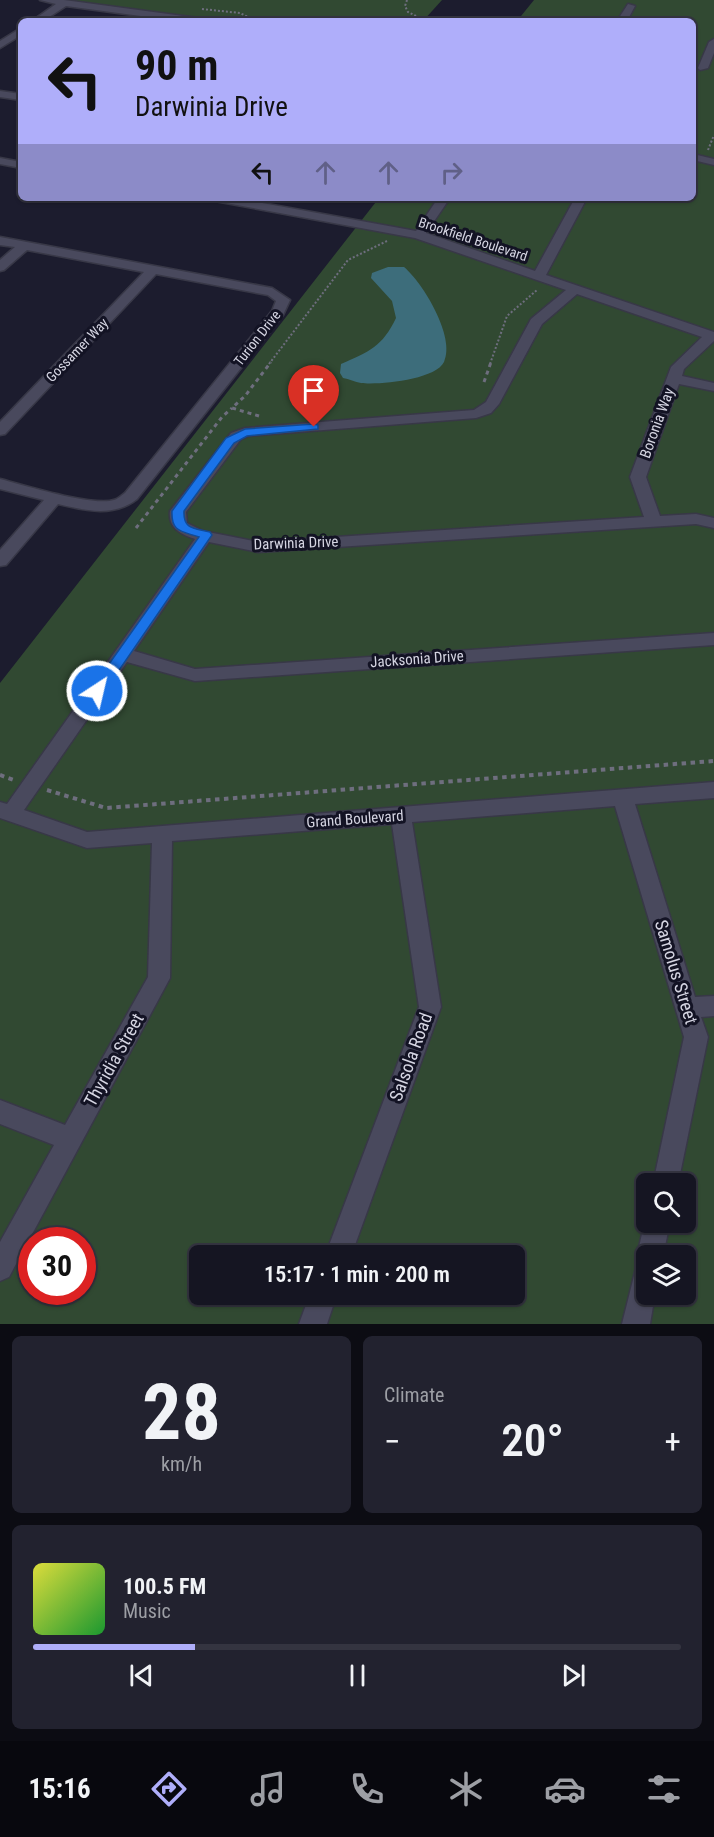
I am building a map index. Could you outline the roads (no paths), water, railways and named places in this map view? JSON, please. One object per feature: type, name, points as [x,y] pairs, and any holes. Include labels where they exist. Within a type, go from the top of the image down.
[{"type":"street","points":[[44,0],[176,18]]},
{"type":"street","points":[[42,18],[64,3]]},
{"type":"street","points":[[624,18],[632,6]]},
{"type":"street","points":[[2,44],[18,34]]},
{"type":"street","points":[[696,69],[714,42]]},
{"type":"street","points":[[2,44],[18,45]]},
{"type":"street","points":[[696,69],[714,70]]},
{"type":"street","points":[[0,94],[18,97]]},
{"type":"street","points":[[696,158],[714,162]]},
{"type":"street","points":[[0,161],[18,164]]},
{"type":"street","name":"Brookfield Boulevard","points":[[232,201],[397,230],[419,236],[712,337]]},
{"type":"street","points":[[295,212],[303,201]]},
{"type":"street","points":[[419,236],[442,201]]},
{"type":"street","points":[[544,278],[580,201]]},
{"type":"street","name":"Turion Drive","points":[[0,241],[272,292],[283,300],[282,305],[132,496],[123,502],[102,506],[0,484]]},
{"type":"street","points":[[0,267],[24,246]]},
{"type":"street","name":"Gossamer Way","points":[[0,431],[153,270]]},
{"type":"street","name":"Darwinia Drive","points":[[575,289],[536,322],[492,404],[486,410],[476,414],[245,432],[236,436],[178,511],[178,522],[182,528],[258,547],[696,519],[714,523]]},
{"type":"street","name":"Boronia Way","points":[[654,522],[638,477],[678,367],[712,337]]},
{"type":"street","points":[[673,379],[714,387]]},
{"type":"street","points":[[0,561],[55,497]]},
{"type":"street","points":[[6,812],[32,785],[206,535]]},
{"type":"street","name":"Jacksonia Drive","points":[[123,654],[195,675],[714,639]]},
{"type":"street","name":"Grand Boulevard","points":[[6,812],[87,840],[714,790]]},
{"type":"street","name":"Samolus Street","points":[[623,798],[696,1036],[667,1173]]},
{"type":"street","name":"Salsola Road","points":[[342,1245],[430,1007],[401,815]]},
{"type":"street","name":"Thyridia Street","points":[[0,1268],[159,978],[162,834]]},
{"type":"street","points":[[687,1008],[714,1006]]},
{"type":"street","points":[[0,1112],[70,1140]]},
{"type":"street","points":[[313,1324],[320,1305]]},
{"type":"street","points":[[636,1324],[640,1305]]},
{"type":"water","points":[[388,267],[404,267],[428,297],[442,325],[447,351],[444,362],[430,373],[406,380],[359,383],[343,378],[340,373],[341,364],[380,342],[396,318],[392,301],[371,278],[372,273]]}]
